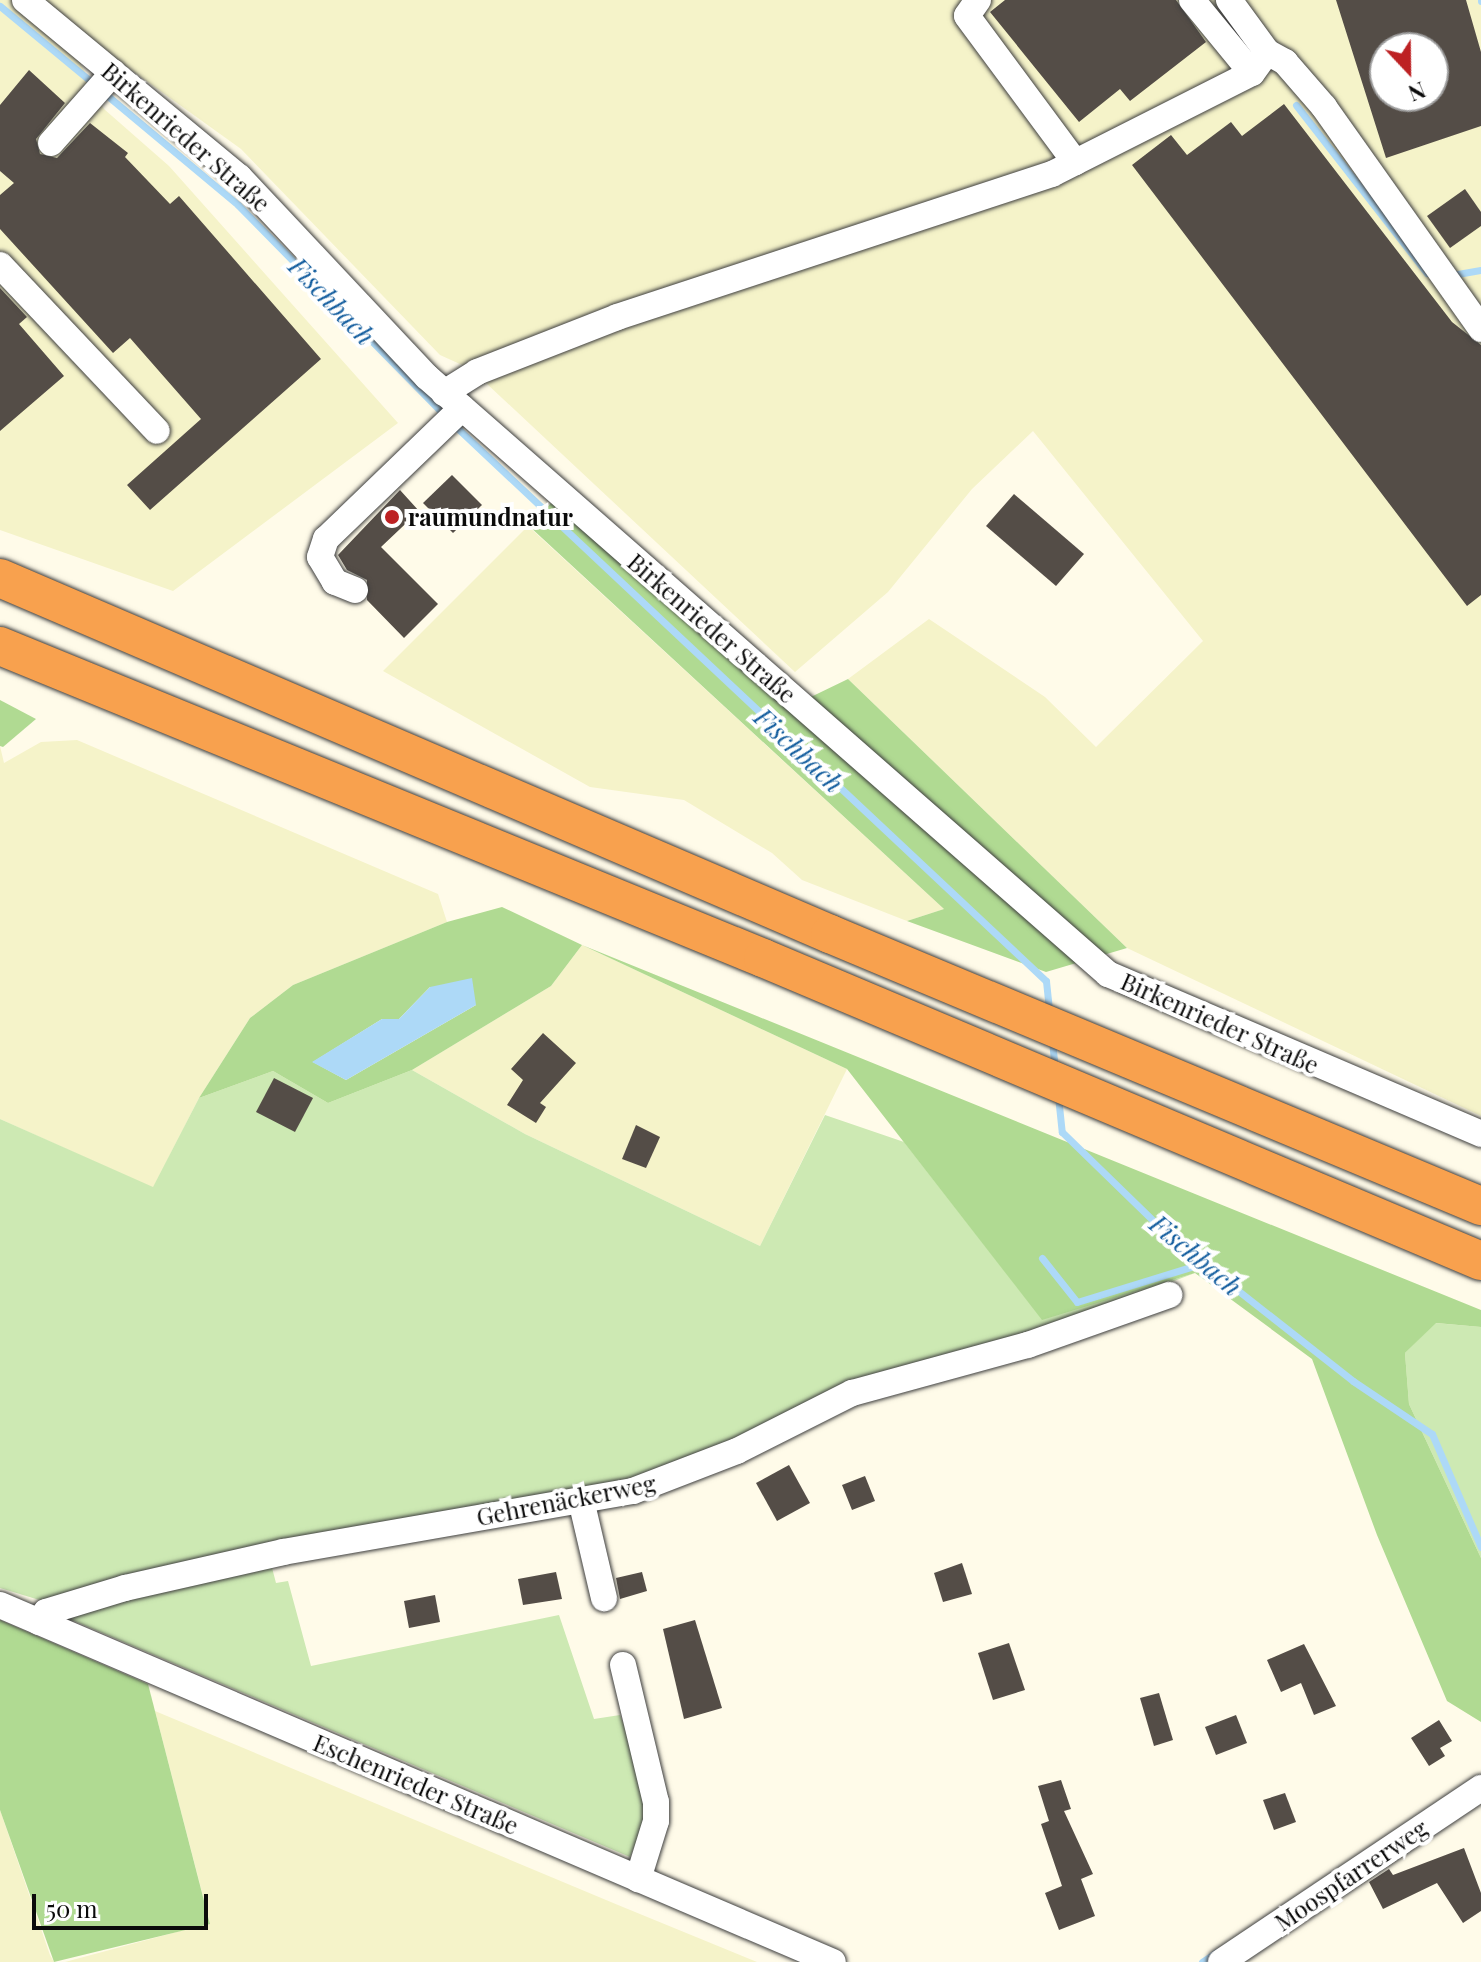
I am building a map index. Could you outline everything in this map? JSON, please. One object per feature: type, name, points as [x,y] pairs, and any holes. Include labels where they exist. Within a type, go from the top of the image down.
[{"type":"highway","points":[[0,578],[1481,1206]]},
{"type":"highway","points":[[0,646],[1057,1082],[1481,1261]]},
{"type":"street","name":"Birkenrieder Straße","points":[[25,0],[111,75],[239,177],[383,334],[455,403],[1108,974],[1481,1134]]},
{"type":"street","points":[[978,0],[967,16],[1075,162]]},
{"type":"street","points":[[1192,0],[1259,63]]},
{"type":"street","points":[[1229,0],[1259,63]]},
{"type":"street","points":[[355,590],[335,582],[320,557],[326,539],[438,431],[477,372],[617,317],[1075,162],[1259,63],[1285,62],[1324,107],[1481,329]]},
{"type":"street","points":[[51,143],[111,75]]},
{"type":"street","points":[[0,265],[157,431]]},
{"type":"street","name":"Gehrenäckerweg","points":[[39,1622],[46,1612],[125,1588],[283,1552],[581,1500],[672,1479],[852,1393],[1028,1345],[1169,1295]]},
{"type":"street","points":[[581,1500],[604,1598]]},
{"type":"street","name":"Eschenrieder Straße","points":[[0,1605],[833,1962]]},
{"type":"street","points":[[623,1665],[656,1802],[656,1821],[638,1879]]},
{"type":"street","name":"Moospfarrerweg","points":[[1221,1962],[1481,1788]]},
{"type":"shaded area","points":[[0,0],[1481,0],[1481,1116],[1127,948],[848,679],[929,619],[1045,697],[1096,747],[1203,641],[1033,431],[972,489],[888,592],[795,672],[471,369],[440,355],[241,149],[56,16],[104,109],[169,166],[398,423],[173,591],[0,530]]},
{"type":"shaded area","points":[[528,526],[944,909],[907,921],[802,880],[772,853],[684,800],[590,787],[383,671]]},
{"type":"shaded area","points":[[77,740],[438,894],[447,922],[293,985],[250,1018],[199,1098],[153,1188],[0,1119],[0,746],[4,763],[41,742]]},
{"type":"shaded area","points":[[582,945],[847,1069],[760,1246],[525,1134],[412,1070],[551,986]]},
{"type":"shaded area","points":[[155,1711],[757,1962],[65,1962],[210,1923]]},
{"type":"shaded area","points":[[0,1810],[50,1955],[54,1962],[0,1962]]},
{"type":"green space","points":[[553,501],[786,709],[848,679],[1127,948],[1046,972],[907,921],[944,909],[529,526]]},
{"type":"green space","points":[[0,700],[36,719],[3,747],[0,746]]},
{"type":"green space","points":[[502,907],[582,945],[551,986],[412,1070],[328,1103],[273,1071],[199,1098],[250,1018],[293,985],[447,922]],"holes":[[[430,987],[476,1005],[346,1080],[313,1062],[382,1019],[399,1019]]]},
{"type":"green space","points":[[582,945],[1481,1310],[1481,1327],[1436,1323],[1405,1353],[1409,1404],[1481,1558],[1481,1722],[1447,1701],[1377,1535],[1312,1359],[1195,1273],[1042,1320],[847,1069]]},
{"type":"green space","points":[[412,1070],[525,1134],[760,1246],[825,1115],[904,1142],[1042,1319],[1195,1273],[670,1473],[46,1602],[0,1588],[0,1119],[153,1187],[199,1098],[273,1071],[328,1103]]},
{"type":"green space","points":[[1435,1323],[1481,1327],[1481,1558],[1409,1404],[1405,1353]]},
{"type":"green space","points":[[270,1560],[276,1583],[288,1581],[311,1666],[559,1615],[594,1719],[620,1715],[645,1778],[650,1808],[630,1857],[67,1618],[74,1612]]},
{"type":"green space","points":[[0,1620],[148,1684],[210,1924],[54,1962],[0,1810]]},
{"type":"water","points":[[472,978],[476,1005],[346,1080],[312,1062],[382,1019],[399,1019],[430,987]]},
{"type":"building","points":[[1005,0],[1176,0],[1206,42],[1130,101],[1120,89],[1079,122],[990,12]]},
{"type":"building","points":[[1336,0],[1466,0],[1481,52],[1481,126],[1386,158],[1371,112],[1449,112],[1449,32],[1369,32],[1369,104]]},
{"type":"building","points":[[29,70],[65,103],[36,139],[40,154],[57,158],[90,123],[128,153],[125,157],[170,204],[179,196],[321,359],[150,510],[127,485],[201,419],[130,338],[113,353],[0,229],[0,195],[14,183],[0,171],[0,105]]},
{"type":"building","points":[[1284,104],[1452,322],[1481,345],[1481,595],[1467,606],[1132,165],[1171,135],[1187,155],[1231,122],[1242,136]]},
{"type":"building","points":[[1465,189],[1481,212],[1481,226],[1450,248],[1427,216]]},
{"type":"building","points":[[0,288],[27,317],[19,324],[64,376],[0,431]]},
{"type":"building","points":[[452,475],[482,505],[453,533],[423,503]]},
{"type":"building","points":[[400,490],[419,511],[381,547],[438,604],[404,638],[367,600],[367,580],[347,570],[338,555]]},
{"type":"building","points":[[1014,494],[1084,554],[1056,586],[986,526]]},
{"type":"building","points":[[543,1033],[576,1063],[540,1103],[546,1107],[536,1123],[507,1105],[523,1080],[511,1069]]},
{"type":"building","points":[[274,1078],[313,1098],[295,1132],[256,1112]]},
{"type":"building","points":[[636,1125],[660,1137],[646,1168],[622,1159]]},
{"type":"building","points":[[789,1465],[810,1503],[777,1521],[756,1483]]},
{"type":"building","points":[[865,1476],[875,1501],[852,1510],[842,1485]]},
{"type":"building","points":[[962,1563],[972,1594],[943,1602],[934,1573]]},
{"type":"building","points":[[556,1572],[562,1599],[523,1605],[518,1579]]},
{"type":"building","points":[[642,1572],[647,1591],[620,1599],[616,1578]]},
{"type":"building","points":[[435,1595],[440,1622],[409,1628],[404,1601]]},
{"type":"building","points":[[695,1620],[722,1708],[684,1719],[663,1629]]},
{"type":"building","points":[[1009,1643],[1025,1690],[993,1700],[978,1653]]},
{"type":"building","points":[[1304,1644],[1336,1706],[1314,1715],[1301,1683],[1281,1692],[1267,1660]]},
{"type":"building","points":[[1159,1693],[1173,1740],[1154,1746],[1140,1698]]},
{"type":"building","points":[[1236,1715],[1247,1743],[1216,1755],[1205,1727]]},
{"type":"building","points":[[1439,1720],[1452,1741],[1440,1748],[1445,1756],[1429,1766],[1411,1738]]},
{"type":"building","points":[[1061,1780],[1071,1809],[1064,1811],[1093,1874],[1081,1879],[1095,1916],[1059,1930],[1045,1893],[1062,1886],[1041,1824],[1049,1821],[1038,1786]]},
{"type":"building","points":[[1285,1793],[1296,1822],[1274,1830],[1263,1800]]},
{"type":"building","points":[[1464,1848],[1481,1893],[1481,1911],[1463,1923],[1437,1883],[1383,1909],[1369,1882],[1389,1869],[1393,1875]]},
{"type":"waterway","name":"Fischbach","points":[[0,6],[94,84]]},
{"type":"waterway","name":"Fischbach","points":[[103,92],[238,205],[445,416]]},
{"type":"waterway","points":[[1296,105],[1427,273]]},
{"type":"waterway","points":[[1452,275],[1481,270]]},
{"type":"waterway","name":"Fischbach","points":[[454,425],[1046,981],[1049,1012]]},
{"type":"waterway","name":"Fischbach","points":[[1052,1041],[1055,1068]]},
{"type":"waterway","name":"Fischbach","points":[[1058,1096],[1062,1132],[1170,1237],[1353,1381],[1432,1434],[1481,1547]]},
{"type":"waterway","points":[[1042,1258],[1077,1302],[1204,1263]]},
{"type":"waterway","points":[[1202,1962],[1217,1952]]},
{"type":"place","name":"raumundnatur","points":[[392,517]]}]
